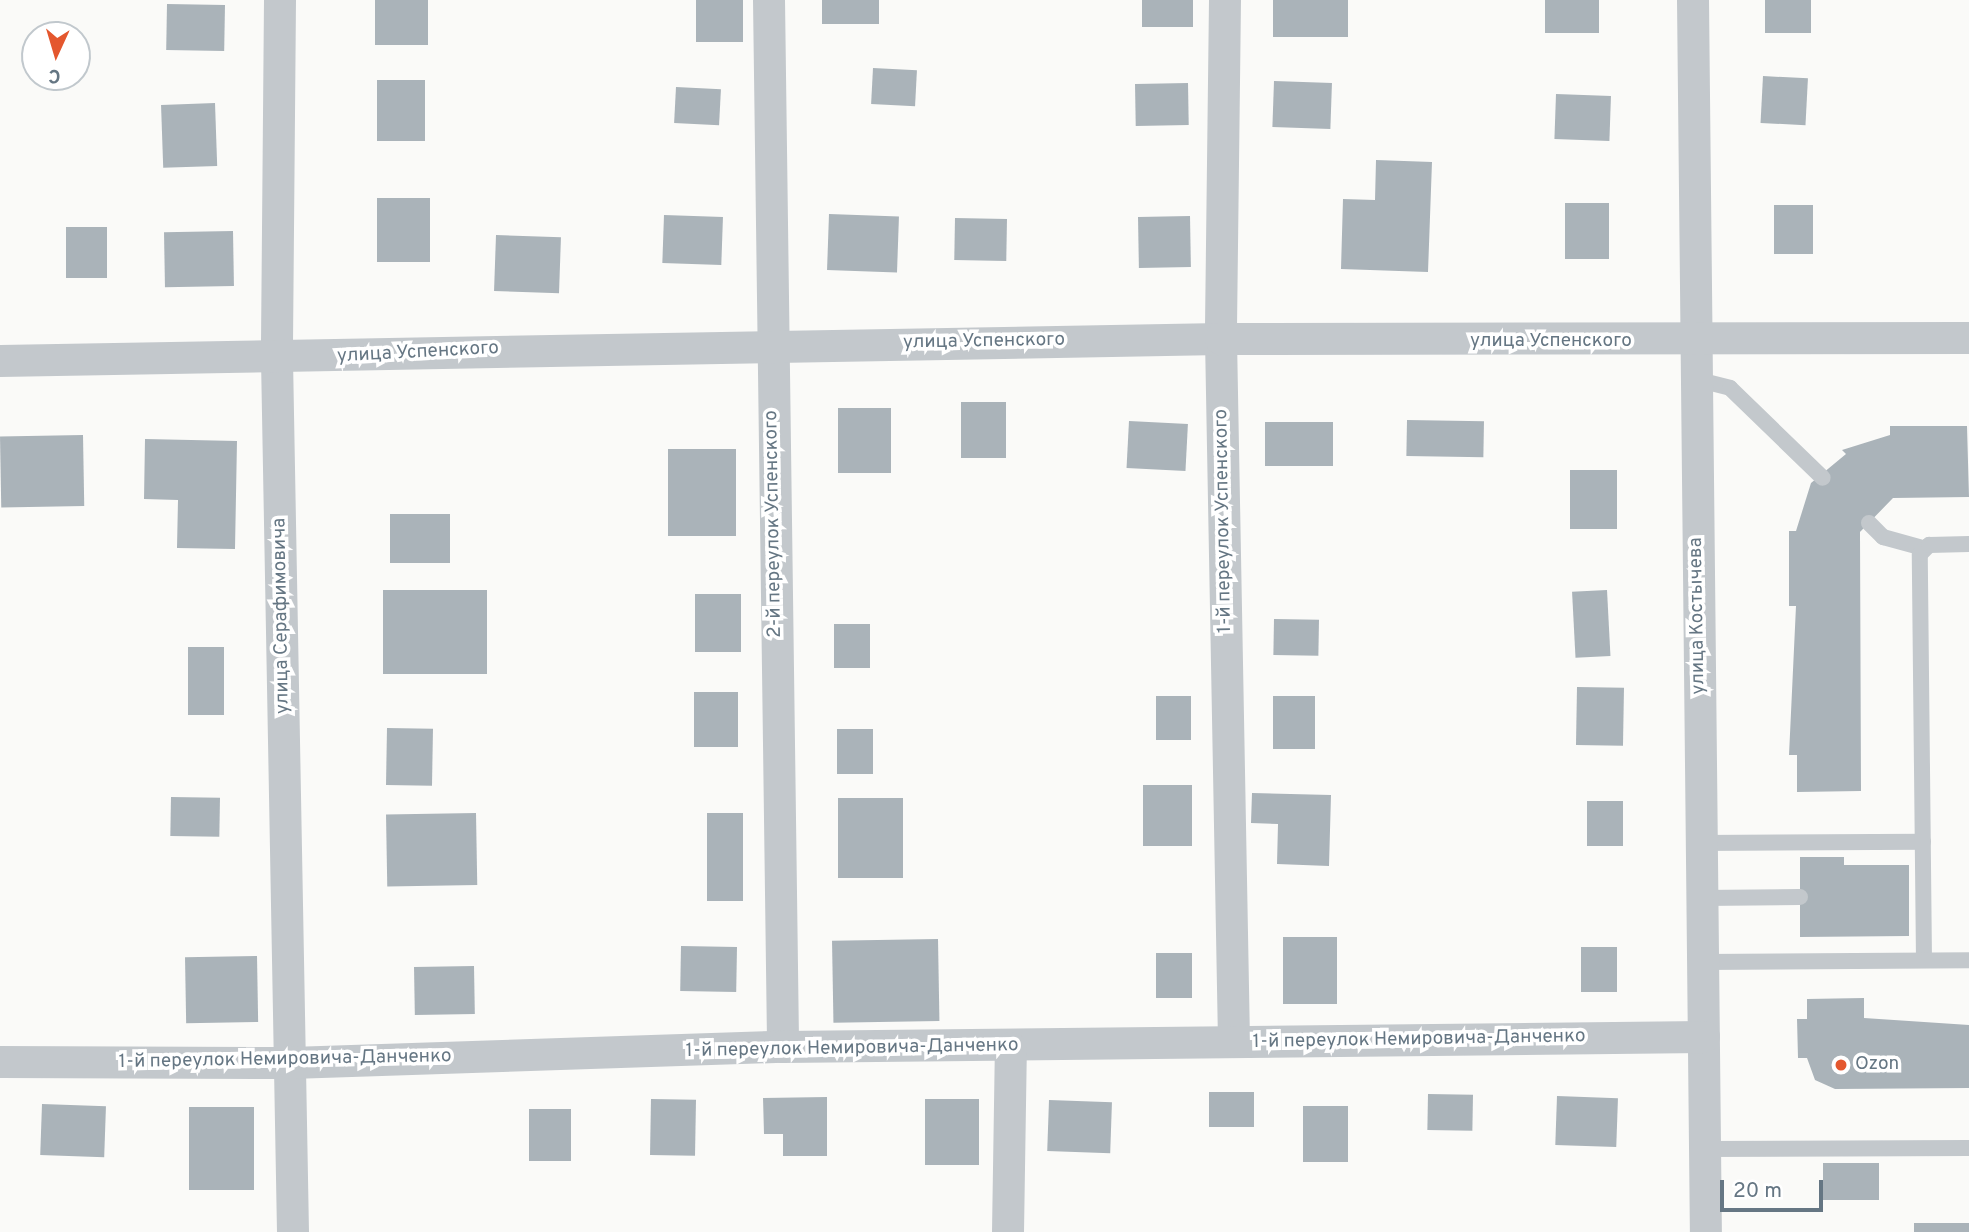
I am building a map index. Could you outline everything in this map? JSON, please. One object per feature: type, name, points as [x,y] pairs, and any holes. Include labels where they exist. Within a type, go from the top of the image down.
[{"type":"street","name":"улица Серафимовича","points":[[280,0],[277,359],[293,1232]]},
{"type":"street","name":"2-й переулок Успенского","points":[[769,0],[770,345],[783,1047]]},
{"type":"street","name":"1-й переулок Успенского","points":[[1225,0],[1221,339],[1234,1042]]},
{"type":"street","name":"улица Костычева","points":[[1693,0],[1706,1232]]},
{"type":"street","name":"улица Успенского","points":[[0,361],[277,359],[770,345],[1221,339],[1695,343],[1969,338]]},
{"type":"street","name":"1-й переулок Немировича-Данченко","points":[[0,1062],[291,1063],[783,1047],[1011,1048],[1234,1042],[1704,1037]]},
{"type":"street","points":[[1008,1232],[1011,1048]]},
{"type":"lane","points":[[1695,379],[1730,388],[1822,478]]},
{"type":"lane","points":[[1869,523],[1883,537],[1923,548],[1969,544]]},
{"type":"lane","points":[[1923,548],[1924,960]]},
{"type":"lane","points":[[1701,843],[1923,842]]},
{"type":"lane","points":[[1702,898],[1800,897]]},
{"type":"lane","points":[[1703,962],[1969,960]]},
{"type":"lane","points":[[1705,1149],[1969,1147]]},
{"type":"building","points":[[375,0],[428,0],[428,45],[375,45]]},
{"type":"building","points":[[696,0],[743,0],[743,42],[696,42]]},
{"type":"building","points":[[822,0],[879,0],[879,24],[822,24]]},
{"type":"building","points":[[1142,0],[1193,0],[1193,27],[1142,27]]},
{"type":"building","points":[[1273,0],[1348,0],[1348,37],[1273,37]]},
{"type":"building","points":[[1545,0],[1599,0],[1599,33],[1545,33]]},
{"type":"building","points":[[1765,0],[1811,0],[1811,33],[1765,33]]},
{"type":"building","points":[[167,4],[225,5],[224,51],[166,50]]},
{"type":"building","points":[[873,68],[917,70],[915,106],[871,104]]},
{"type":"building","points":[[1763,76],[1808,78],[1805,125],[1761,123]]},
{"type":"building","points":[[377,80],[425,80],[425,141],[377,141]]},
{"type":"building","points":[[1274,81],[1332,83],[1330,129],[1272,127]]},
{"type":"building","points":[[1188,83],[1189,125],[1136,126],[1135,84]]},
{"type":"building","points":[[676,87],[721,89],[719,125],[674,123]]},
{"type":"building","points":[[1556,94],[1611,96],[1609,141],[1554,139]]},
{"type":"building","points":[[215,103],[217,166],[163,168],[161,105]]},
{"type":"building","points":[[1376,160],[1432,162],[1428,272],[1341,269],[1343,199],[1375,200]]},
{"type":"building","points":[[377,198],[430,198],[430,262],[377,262]]},
{"type":"building","points":[[1565,203],[1609,203],[1609,259],[1565,259]]},
{"type":"building","points":[[1774,205],[1813,205],[1813,254],[1774,254]]},
{"type":"building","points":[[829,214],[899,216],[897,272],[827,270]]},
{"type":"building","points":[[664,215],[723,217],[721,265],[662,263]]},
{"type":"building","points":[[1190,216],[1191,267],[1139,268],[1138,217]]},
{"type":"building","points":[[955,218],[1007,219],[1006,261],[954,260]]},
{"type":"building","points":[[66,227],[107,227],[107,278],[66,278]]},
{"type":"building","points":[[233,231],[234,286],[165,287],[164,232]]},
{"type":"building","points":[[496,235],[561,237],[559,293],[494,291]]},
{"type":"building","points":[[961,402],[1006,402],[1006,458],[961,458]]},
{"type":"building","points":[[838,408],[891,408],[891,473],[838,473]]},
{"type":"building","points":[[1407,420],[1484,421],[1483,457],[1406,456]]},
{"type":"building","points":[[1129,421],[1188,424],[1185,471],[1127,468]]},
{"type":"building","points":[[1265,422],[1333,422],[1333,466],[1265,466]]},
{"type":"building","points":[[1890,426],[1967,426],[1969,497],[1893,498],[1860,532],[1861,791],[1797,792],[1797,755],[1789,755],[1796,606],[1789,606],[1789,531],[1796,531],[1811,483],[1846,454],[1842,450],[1890,435]]},
{"type":"building","points":[[83,435],[84,506],[1,507],[0,436]]},
{"type":"building","points":[[145,439],[237,441],[235,549],[177,548],[178,500],[144,499]]},
{"type":"building","points":[[668,449],[736,449],[736,536],[668,536]]},
{"type":"building","points":[[1570,470],[1617,470],[1617,529],[1570,529]]},
{"type":"building","points":[[390,514],[450,514],[450,563],[390,563]]},
{"type":"building","points":[[383,590],[487,590],[487,674],[383,674]]},
{"type":"building","points":[[1607,590],[1610,656],[1576,658],[1572,592]]},
{"type":"building","points":[[695,594],[741,594],[741,652],[695,652]]},
{"type":"building","points":[[1274,619],[1319,620],[1318,656],[1273,655]]},
{"type":"building","points":[[834,624],[870,624],[870,668],[834,668]]},
{"type":"building","points":[[188,647],[224,647],[224,715],[188,715]]},
{"type":"building","points":[[1577,687],[1624,688],[1623,746],[1576,745]]},
{"type":"building","points":[[694,692],[738,692],[738,747],[694,747]]},
{"type":"building","points":[[1156,696],[1191,696],[1191,740],[1156,740]]},
{"type":"building","points":[[1273,696],[1315,696],[1315,749],[1273,749]]},
{"type":"building","points":[[387,728],[433,729],[432,786],[386,785]]},
{"type":"building","points":[[837,729],[873,729],[873,774],[837,774]]},
{"type":"building","points":[[1143,785],[1192,785],[1192,846],[1143,846]]},
{"type":"building","points":[[1252,793],[1331,795],[1329,866],[1277,864],[1278,824],[1251,823]]},
{"type":"building","points":[[171,797],[220,798],[219,837],[170,836]]},
{"type":"building","points":[[838,798],[903,798],[903,878],[838,878]]},
{"type":"building","points":[[1587,801],[1623,801],[1623,846],[1587,846]]},
{"type":"building","points":[[476,813],[477,885],[387,887],[386,815]]},
{"type":"building","points":[[707,813],[743,813],[743,901],[707,901]]},
{"type":"building","points":[[1800,857],[1844,857],[1844,865],[1909,865],[1909,936],[1800,937]]},
{"type":"building","points":[[1283,937],[1337,937],[1337,1004],[1283,1004]]},
{"type":"building","points":[[938,939],[939,1021],[833,1023],[832,941]]},
{"type":"building","points":[[681,946],[737,947],[736,992],[680,991]]},
{"type":"building","points":[[1581,947],[1617,947],[1617,992],[1581,992]]},
{"type":"building","points":[[1156,953],[1192,953],[1192,998],[1156,998]]},
{"type":"building","points":[[257,956],[258,1022],[186,1023],[185,957]]},
{"type":"building","points":[[474,966],[475,1014],[415,1015],[414,967]]},
{"type":"building","points":[[1864,998],[1864,1018],[1969,1025],[1969,1088],[1835,1089],[1815,1080],[1807,1058],[1798,1058],[1797,1019],[1807,1019],[1807,999]]},
{"type":"building","points":[[1209,1092],[1254,1092],[1254,1127],[1209,1127]]},
{"type":"building","points":[[1428,1094],[1473,1095],[1472,1131],[1427,1130]]},
{"type":"building","points":[[1557,1096],[1618,1098],[1616,1147],[1555,1145]]},
{"type":"building","points":[[827,1097],[827,1156],[783,1156],[783,1134],[764,1134],[763,1098]]},
{"type":"building","points":[[651,1099],[696,1100],[695,1156],[650,1155]]},
{"type":"building","points":[[925,1099],[979,1099],[979,1165],[925,1165]]},
{"type":"building","points":[[1049,1100],[1112,1102],[1110,1153],[1047,1151]]},
{"type":"building","points":[[42,1104],[106,1106],[104,1157],[40,1155]]},
{"type":"building","points":[[1303,1106],[1348,1106],[1348,1162],[1303,1162]]},
{"type":"building","points":[[189,1107],[254,1107],[254,1190],[189,1190]]},
{"type":"building","points":[[529,1109],[571,1109],[571,1161],[529,1161]]},
{"type":"building","points":[[1823,1163],[1879,1163],[1879,1200],[1823,1200]]},
{"type":"building","points":[[1914,1223],[1969,1223],[1969,1232],[1914,1232]]},
{"type":"place","name":"Ozon","points":[[1841,1065]]}]
